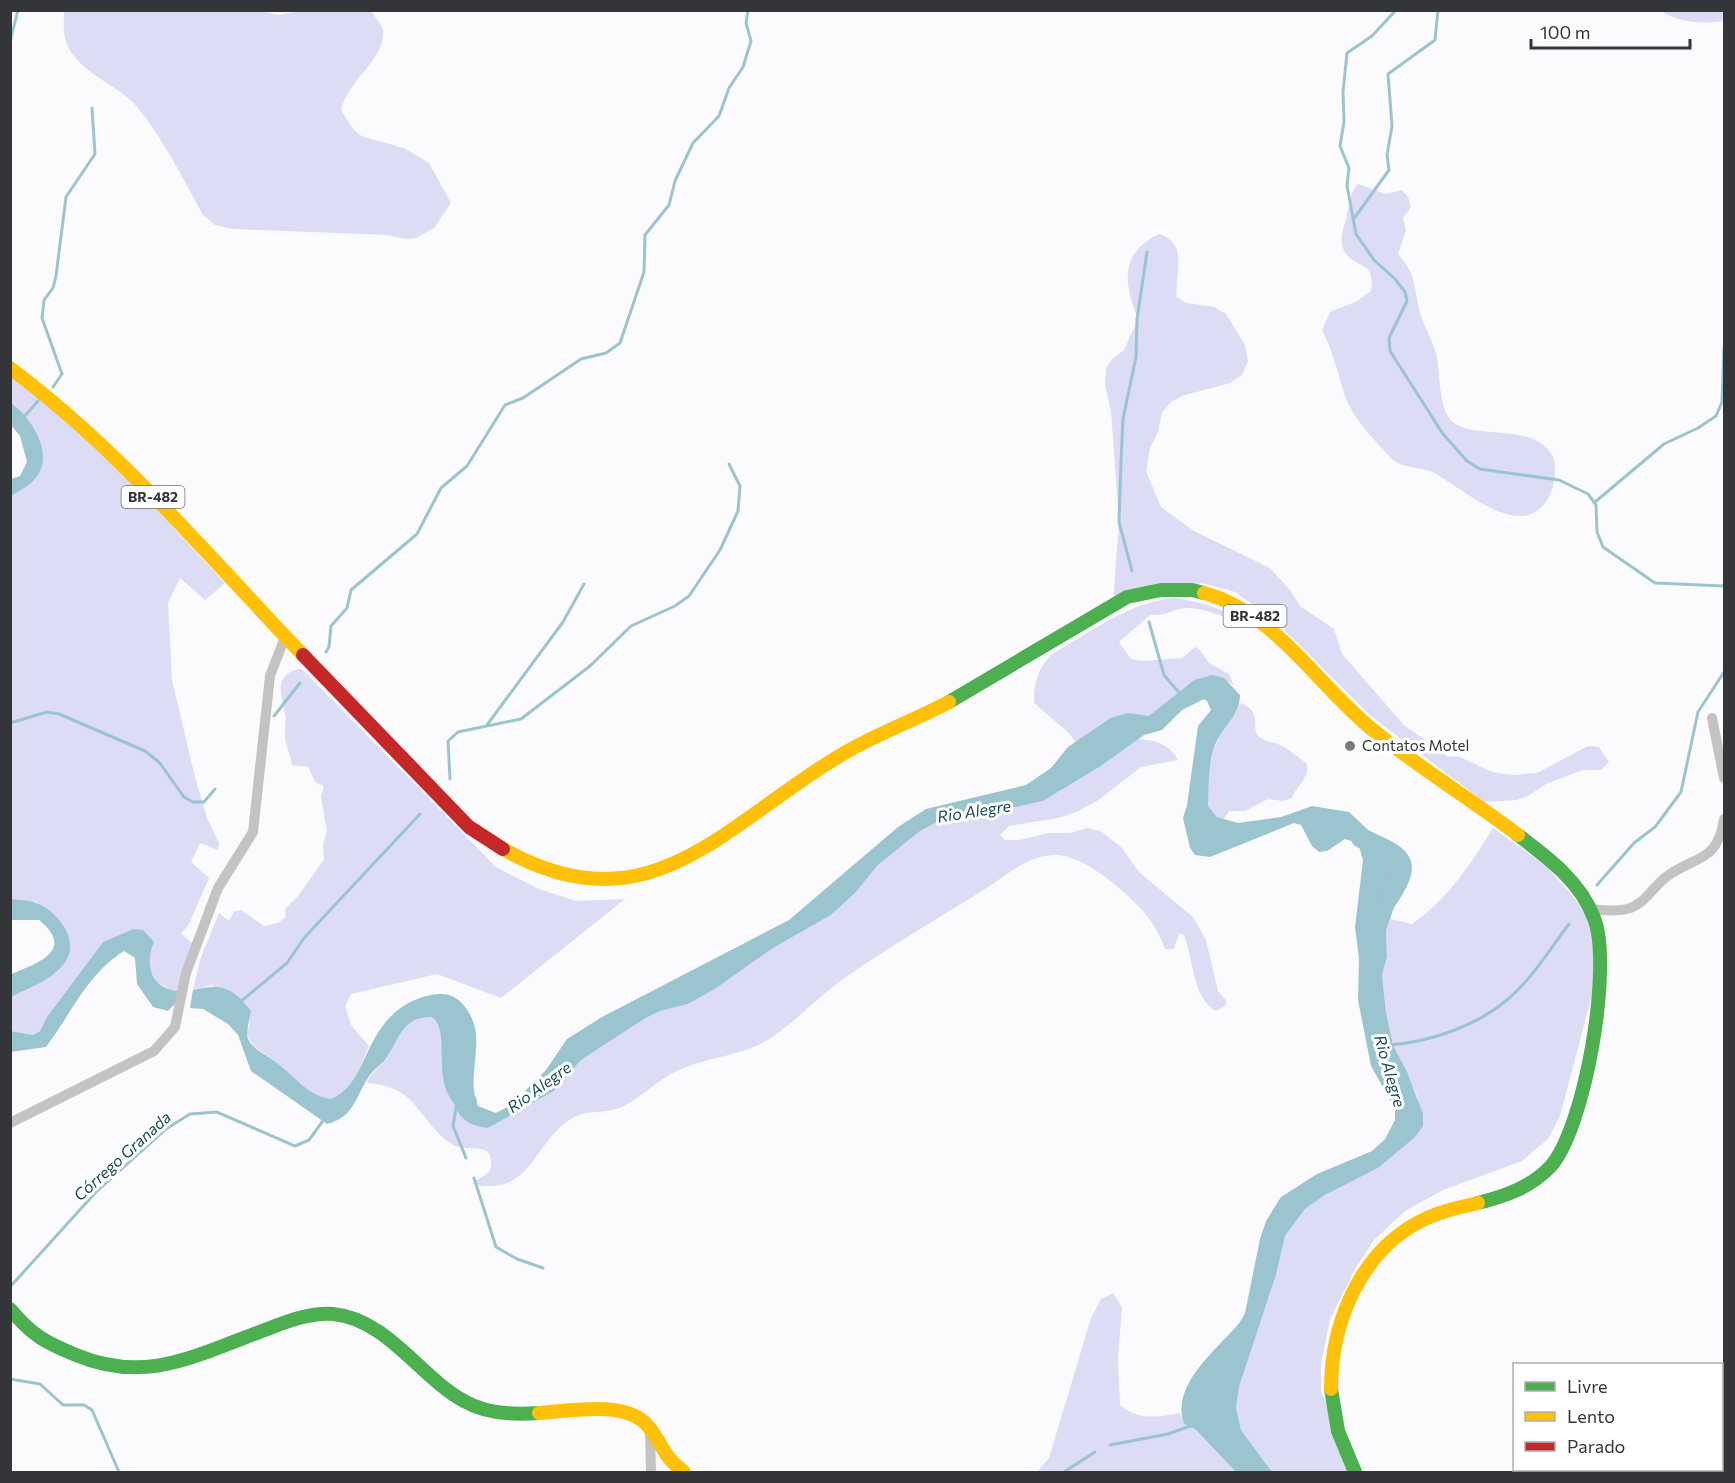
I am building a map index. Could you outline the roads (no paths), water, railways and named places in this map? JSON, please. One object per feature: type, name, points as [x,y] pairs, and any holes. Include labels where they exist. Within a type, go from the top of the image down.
[{"type":"main road","name":"BR-482","points":[[10,368],[45,394],[94,437],[469,827],[502,850],[534,867],[565,876],[617,880],[662,871],[689,858],[715,844],[831,761],[933,711],[1127,597],[1153,589],[1179,588],[1200,591],[1226,599],[1258,618],[1286,643],[1334,695],[1365,724],[1458,790],[1554,864],[1574,885],[1590,909],[1603,945],[1603,979],[1575,1119],[1567,1143],[1555,1163],[1527,1188],[1509,1196],[1438,1214],[1406,1230],[1377,1255],[1349,1300],[1331,1368],[1331,1394],[1335,1423],[1355,1473]]},
{"type":"main road","points":[[10,1309],[31,1333],[50,1344],[106,1365],[130,1369],[192,1357],[300,1318],[336,1314],[351,1318],[371,1328],[448,1392],[479,1408],[512,1414],[623,1411],[642,1420],[650,1427],[671,1462],[684,1473]]},
{"type":"street","points":[[10,1123],[154,1052],[175,1027],[192,955],[218,888],[253,832],[270,676],[285,637]]},
{"type":"street","points":[[1712,718],[1725,778]]},
{"type":"street","points":[[1590,909],[1624,910],[1642,902],[1667,876],[1706,857],[1722,836],[1725,819]]},
{"type":"street","points":[[650,1427],[653,1473],[671,1462]]},
{"type":"water","points":[[11,403],[19,409],[33,427],[39,438],[43,460],[34,480],[11,496],[11,479],[20,476],[27,462],[20,436],[11,425]]},
{"type":"water","points":[[1212,675],[1224,678],[1240,695],[1237,709],[1218,738],[1211,759],[1208,806],[1217,817],[1238,823],[1281,817],[1312,806],[1349,812],[1380,841],[1399,876],[1400,889],[1386,931],[1387,957],[1382,975],[1393,1045],[1407,1072],[1423,1114],[1423,1126],[1415,1137],[1378,1168],[1325,1195],[1305,1209],[1285,1236],[1276,1275],[1239,1387],[1236,1408],[1241,1430],[1272,1472],[1236,1472],[1195,1429],[1184,1424],[1181,1409],[1184,1395],[1199,1368],[1240,1322],[1245,1313],[1260,1239],[1266,1221],[1281,1197],[1317,1174],[1372,1151],[1385,1139],[1395,1120],[1395,1109],[1371,1066],[1358,1000],[1359,959],[1355,927],[1363,860],[1358,843],[1345,839],[1327,851],[1319,852],[1312,846],[1301,825],[1294,823],[1210,857],[1195,855],[1190,848],[1183,818],[1187,805],[1198,726],[1211,710],[1204,699],[1182,710],[1162,730],[1144,735],[1101,766],[1043,801],[998,811],[955,813],[920,831],[877,866],[856,892],[831,915],[773,948],[715,989],[688,1004],[660,1011],[644,1019],[581,1060],[554,1091],[488,1128],[468,1122],[458,1111],[454,1097],[453,1044],[446,1029],[431,1017],[414,1021],[403,1030],[385,1059],[366,1081],[350,1110],[337,1121],[327,1124],[251,1071],[238,1035],[228,1024],[203,1009],[190,1008],[193,990],[219,987],[232,992],[251,1011],[247,1033],[251,1043],[304,1086],[316,1094],[331,1099],[343,1092],[352,1082],[373,1042],[391,1016],[405,1005],[422,997],[446,994],[456,998],[468,1010],[473,1021],[476,1031],[475,1096],[478,1106],[496,1113],[511,1105],[546,1070],[567,1039],[602,1017],[789,920],[898,827],[926,809],[1026,785],[1051,768],[1068,747],[1110,718],[1128,713],[1149,716],[1194,680]]},
{"type":"water","points":[[11,899],[36,903],[47,909],[66,930],[70,948],[63,965],[52,975],[11,997],[11,974],[32,965],[49,954],[54,947],[54,940],[50,930],[39,920],[11,920]]},
{"type":"water","points":[[133,929],[143,930],[154,942],[150,962],[154,978],[167,989],[187,991],[168,1011],[153,1007],[137,984],[135,958],[124,951],[111,960],[90,982],[46,1047],[11,1052],[11,1031],[33,1035],[40,1031],[47,1017],[103,942]]},
{"type":"waterway","points":[[10,42],[18,10]]},
{"type":"waterway","points":[[326,652],[329,647],[331,626],[347,608],[351,590],[417,534],[441,488],[467,466],[505,405],[523,398],[581,359],[606,353],[620,343],[644,272],[645,235],[669,205],[675,181],[693,143],[719,116],[729,88],[743,67],[751,41],[746,23],[748,10]]},
{"type":"waterway","points":[[1396,10],[1372,36],[1347,53],[1343,92],[1344,122],[1340,146],[1349,168],[1347,186],[1356,234],[1374,260],[1395,279],[1405,292],[1407,301],[1389,338],[1390,351],[1443,434],[1467,461],[1480,469],[1559,480],[1588,494],[1596,505],[1597,532],[1603,547],[1655,583],[1724,586]]},
{"type":"waterway","points":[[1353,220],[1389,170],[1387,155],[1392,126],[1388,74],[1435,40],[1438,10]]},
{"type":"waterway","points":[[53,387],[62,374],[42,318],[44,300],[53,288],[56,276],[66,197],[95,154],[92,108]]},
{"type":"waterway","points":[[1132,571],[1119,522],[1121,461],[1123,419],[1136,357],[1137,319],[1147,252]]},
{"type":"waterway","points":[[1595,502],[1664,444],[1698,428],[1716,416],[1722,402],[1724,347]]},
{"type":"waterway","points":[[23,418],[38,401]]},
{"type":"waterway","points":[[450,779],[448,741],[458,732],[521,719],[590,666],[631,626],[675,606],[689,596],[720,550],[738,511],[740,486],[729,464]]},
{"type":"waterway","points":[[487,725],[563,622],[584,584]]},
{"type":"waterway","points":[[1149,622],[1164,675],[1181,695]]},
{"type":"waterway","points":[[1597,885],[1634,843],[1655,827],[1681,792],[1698,712],[1724,672]]},
{"type":"waterway","points":[[274,716],[300,683]]},
{"type":"waterway","points":[[10,723],[47,712],[59,714],[145,751],[159,762],[184,797],[193,802],[204,802],[215,789]]},
{"type":"waterway","points":[[239,1003],[287,963],[304,938],[420,814]]},
{"type":"waterway","name":"Rio Alegre","points":[[1361,838],[1387,850],[1400,861],[1402,868],[1400,877],[1385,903]]},
{"type":"waterway","points":[[1389,1045],[1421,1040],[1452,1031],[1496,1009],[1525,982],[1569,924]]},
{"type":"waterway","name":"Rio Alegre","points":[[444,1015],[451,1036],[454,1083],[459,1094],[467,1102]]},
{"type":"waterway","points":[[457,1102],[453,1126],[466,1158]]},
{"type":"waterway","name":"Córrego Granada","points":[[10,1287],[96,1192],[166,1129],[190,1114],[217,1112],[295,1146],[309,1140],[325,1118]]},
{"type":"waterway","points":[[474,1178],[496,1247],[517,1259],[543,1268]]},
{"type":"waterway","points":[[10,1379],[40,1384],[63,1405],[84,1405],[92,1410],[119,1472]]},
{"type":"waterway","points":[[1110,1445],[1168,1434],[1193,1425]]},
{"type":"waterway","points":[[1064,1472],[1095,1452]]},
{"type":"place","name":"Contatos Motel","points":[[1350,746]]}]
